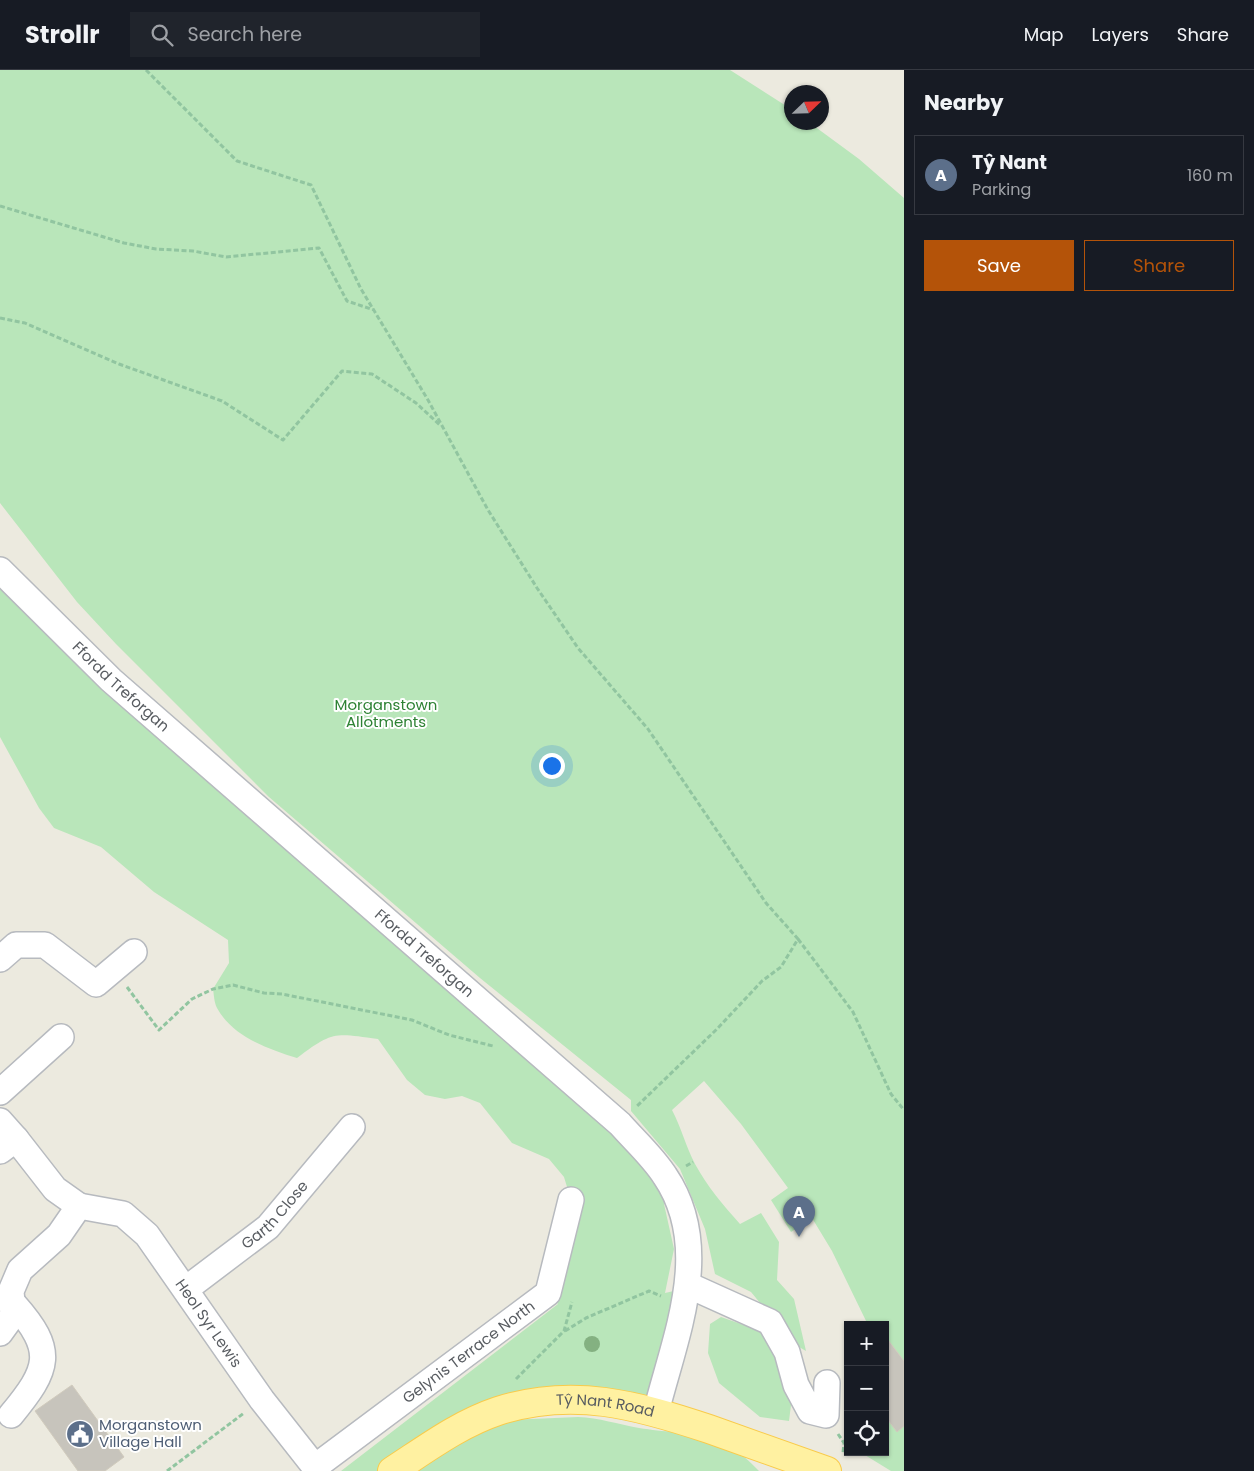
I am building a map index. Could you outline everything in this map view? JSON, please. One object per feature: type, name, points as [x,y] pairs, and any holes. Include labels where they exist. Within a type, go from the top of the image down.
[{"type":"main road","name":"Tŷ Nant Road","points":[[392,1471],[457,1429],[496,1412],[533,1401],[569,1398],[614,1402],[656,1412],[834,1466]]},
{"type":"street","name":"Ffordd Treforgan","points":[[0,570],[111,680],[620,1124],[666,1176],[681,1208],[690,1260],[686,1294],[656,1412]]},
{"type":"street","points":[[0,959],[16,945],[45,945],[96,984],[134,952]]},
{"type":"street","points":[[0,1092],[61,1037]]},
{"type":"street","name":"Garth Close","points":[[186,1289],[268,1227],[352,1127]]},
{"type":"street","name":"Heol Syr Lewis","points":[[5,1137],[56,1189],[79,1206],[123,1214],[135,1222],[147,1235],[186,1289],[262,1400],[316,1469]]},
{"type":"street","name":"Gelynis Terrace North","points":[[316,1469],[548,1293],[571,1200]]},
{"type":"street","points":[[0,1333],[13,1315],[14,1304],[11,1291],[14,1280],[20,1270],[59,1235],[79,1206]]},
{"type":"street","points":[[686,1294],[770,1322],[787,1352],[802,1400],[810,1411],[826,1415],[827,1384]]},
{"type":"street","points":[[12,1415],[34,1387],[40,1376],[42,1363],[42,1346],[36,1333],[14,1304]]},
{"type":"path","points":[[146,70],[237,161],[311,185],[361,289],[443,428],[488,510],[573,640],[648,729],[766,903],[798,939],[853,1012],[891,1094],[904,1110]]},
{"type":"path","points":[[0,206],[124,243],[156,249],[193,251],[226,257],[319,248],[347,301],[374,310]]},
{"type":"path","points":[[0,318],[25,323],[119,364],[222,401],[284,440],[342,371],[372,374],[416,404],[443,428]]},
{"type":"path","points":[[620,1124],[717,1029],[749,994],[781,967],[798,939]]},
{"type":"path","points":[[112,970],[159,1030],[192,999],[213,989],[233,985],[264,993],[282,994],[412,1020],[449,1035],[497,1047]]},
{"type":"path","points":[[496,1412],[504,1392],[564,1331],[586,1318],[649,1291],[686,1294]]},
{"type":"path","points":[[564,1331],[573,1294]]},
{"type":"path","points":[[167,1471],[262,1400]]},
{"type":"path","points":[[826,1415],[844,1443],[834,1466]]},
{"type":"green space","name":"Morganstown Allotments","points":[[0,70],[730,70],[784,105],[784,130],[820,130],[859,159],[904,198],[904,1361],[889,1341],[889,1321],[866,1321],[832,1251],[812,1218],[791,1232],[771,1200],[788,1188],[741,1124],[704,1081],[672,1110],[695,1164],[721,1202],[740,1224],[761,1213],[779,1242],[777,1280],[794,1299],[806,1351],[794,1344],[751,1292],[715,1274],[705,1229],[680,1169],[631,1111],[631,1100],[480,978],[269,797],[116,644],[77,602],[0,503]]},
{"type":"green space","points":[[0,566],[666,1177],[664,1204],[674,1249],[665,1293],[687,1288],[656,1412],[533,1401],[392,1471],[341,1471],[558,1304],[548,1293],[571,1200],[564,1177],[549,1159],[512,1143],[480,1103],[462,1096],[445,1099],[425,1095],[407,1080],[378,1039],[343,1035],[334,1036],[319,1043],[297,1058],[252,1041],[232,1027],[216,1006],[213,989],[229,963],[228,940],[154,892],[101,847],[54,828],[39,808],[0,737]]},
{"type":"green space","points":[[721,1317],[761,1331],[781,1358],[792,1397],[789,1421],[760,1417],[719,1383],[708,1353],[710,1324]]},
{"type":"green space","points":[[578,1417],[639,1428],[689,1434],[718,1441],[745,1457],[759,1471],[416,1471],[463,1439],[508,1420]]},
{"type":"green space","points":[[889,1421],[897,1431],[904,1426],[904,1471],[891,1471],[867,1456],[889,1456]]},
{"type":"building","points":[[889,1341],[904,1361],[904,1426],[897,1432],[889,1421]]},
{"type":"building","name":"Morganstown Village Hall","points":[[72,1385],[124,1457],[105,1471],[78,1471],[35,1411]]},
{"type":"place","name":"Tŷ Nant","points":[[799,1237]]},
{"type":"place","name":"Morganstown Village Hall","points":[[80,1434]]}]
